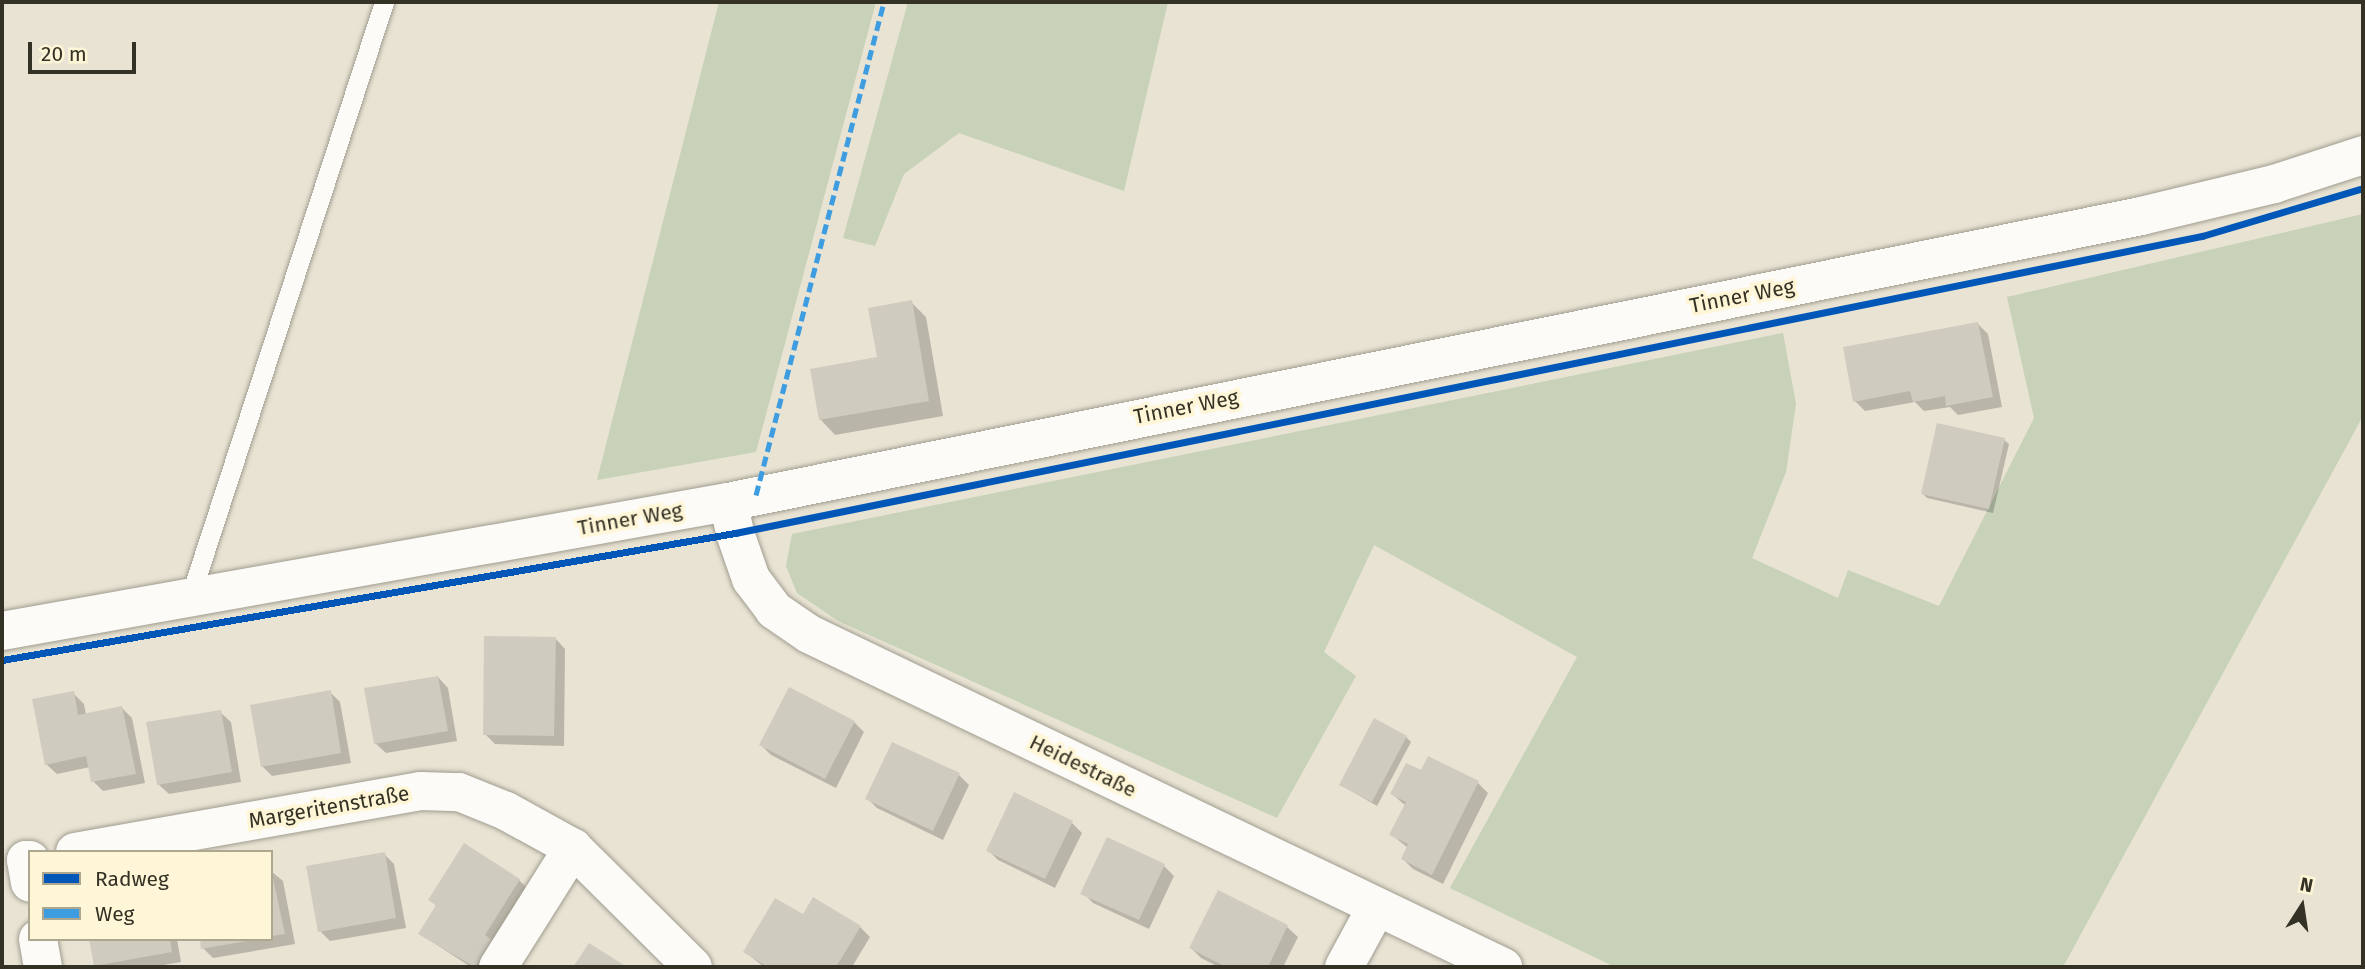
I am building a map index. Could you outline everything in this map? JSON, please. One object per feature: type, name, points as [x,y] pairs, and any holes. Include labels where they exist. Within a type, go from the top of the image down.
[{"type":"street","name":"Tinner Weg","points":[[2,631],[728,502],[2141,216],[2274,184],[2363,155]]},
{"type":"street","name":"Heidestraße","points":[[728,502],[735,533],[751,579],[774,610],[809,635],[1503,967]]},
{"type":"street","name":"Margeritenstraße","points":[[86,850],[421,791],[459,792],[506,811],[573,848],[694,967]]},
{"type":"street","points":[[498,967],[573,848]]},
{"type":"street","points":[[1344,967],[1376,908]]},
{"type":"street","points":[[38,941],[43,967]]},
{"type":"lane","points":[[190,597],[384,2]]},
{"type":"green space","points":[[719,2],[876,2],[756,452],[597,480]]},
{"type":"green space","points":[[908,2],[1168,2],[1124,191],[959,133],[904,174],[875,246],[843,238]]},
{"type":"green space","points":[[2363,214],[2363,416],[2063,967],[1615,967],[1450,888],[1577,657],[1374,545],[1324,652],[1356,676],[1277,818],[838,621],[797,593],[786,566],[792,534],[1783,333],[1796,404],[1786,472],[1752,558],[1838,598],[1848,570],[1939,606],[2034,418],[2007,297]]},
{"type":"building","points":[[912,300],[929,401],[819,420],[810,369],[877,357],[868,308]]},
{"type":"building","points":[[1978,322],[1993,397],[1946,406],[1945,396],[1913,402],[1910,391],[1853,402],[1843,347]]},
{"type":"building","points":[[1937,423],[2005,438],[1989,509],[1921,494]]},
{"type":"building","points":[[484,636],[556,637],[554,736],[483,735]]},
{"type":"building","points":[[438,676],[448,731],[374,744],[364,688]]},
{"type":"building","points":[[789,687],[855,721],[825,779],[759,745]]},
{"type":"building","points":[[331,690],[341,753],[261,767],[250,705]]},
{"type":"building","points":[[74,691],[78,715],[122,706],[136,774],[91,782],[86,756],[45,765],[32,699]]},
{"type":"building","points":[[221,710],[232,772],[157,785],[146,722]]},
{"type":"building","points":[[1374,718],[1407,736],[1372,802],[1339,785]]},
{"type":"building","points":[[892,742],[960,773],[933,831],[865,799]]},
{"type":"building","points":[[1428,756],[1479,781],[1432,875],[1401,859],[1408,844],[1389,835],[1406,802],[1390,794],[1406,763],[1421,770]]},
{"type":"building","points":[[1014,792],[1073,821],[1045,879],[986,851]]},
{"type":"building","points":[[1107,837],[1165,864],[1139,920],[1080,894]]},
{"type":"building","points":[[464,843],[520,879],[485,935],[492,940],[475,967],[418,934],[436,905],[428,900]]},
{"type":"building","points":[[385,852],[396,918],[318,932],[306,866]]},
{"type":"building","points":[[273,878],[285,934],[273,936]]},
{"type":"building","points":[[1218,890],[1288,925],[1268,967],[1226,967],[1189,948]]},
{"type":"building","points":[[813,897],[861,926],[836,967],[768,967],[743,952],[775,898],[803,914]]},
{"type":"building","points":[[89,941],[170,941],[172,952],[94,966]]},
{"type":"building","points":[[200,941],[247,941],[201,949]]},
{"type":"building","points":[[589,943],[627,967],[573,967]]},
{"type":"marked path","points":[[756,495],[884,2]]},
{"type":"cycle path","points":[[2,660],[735,533],[2202,236],[2363,188]]}]
